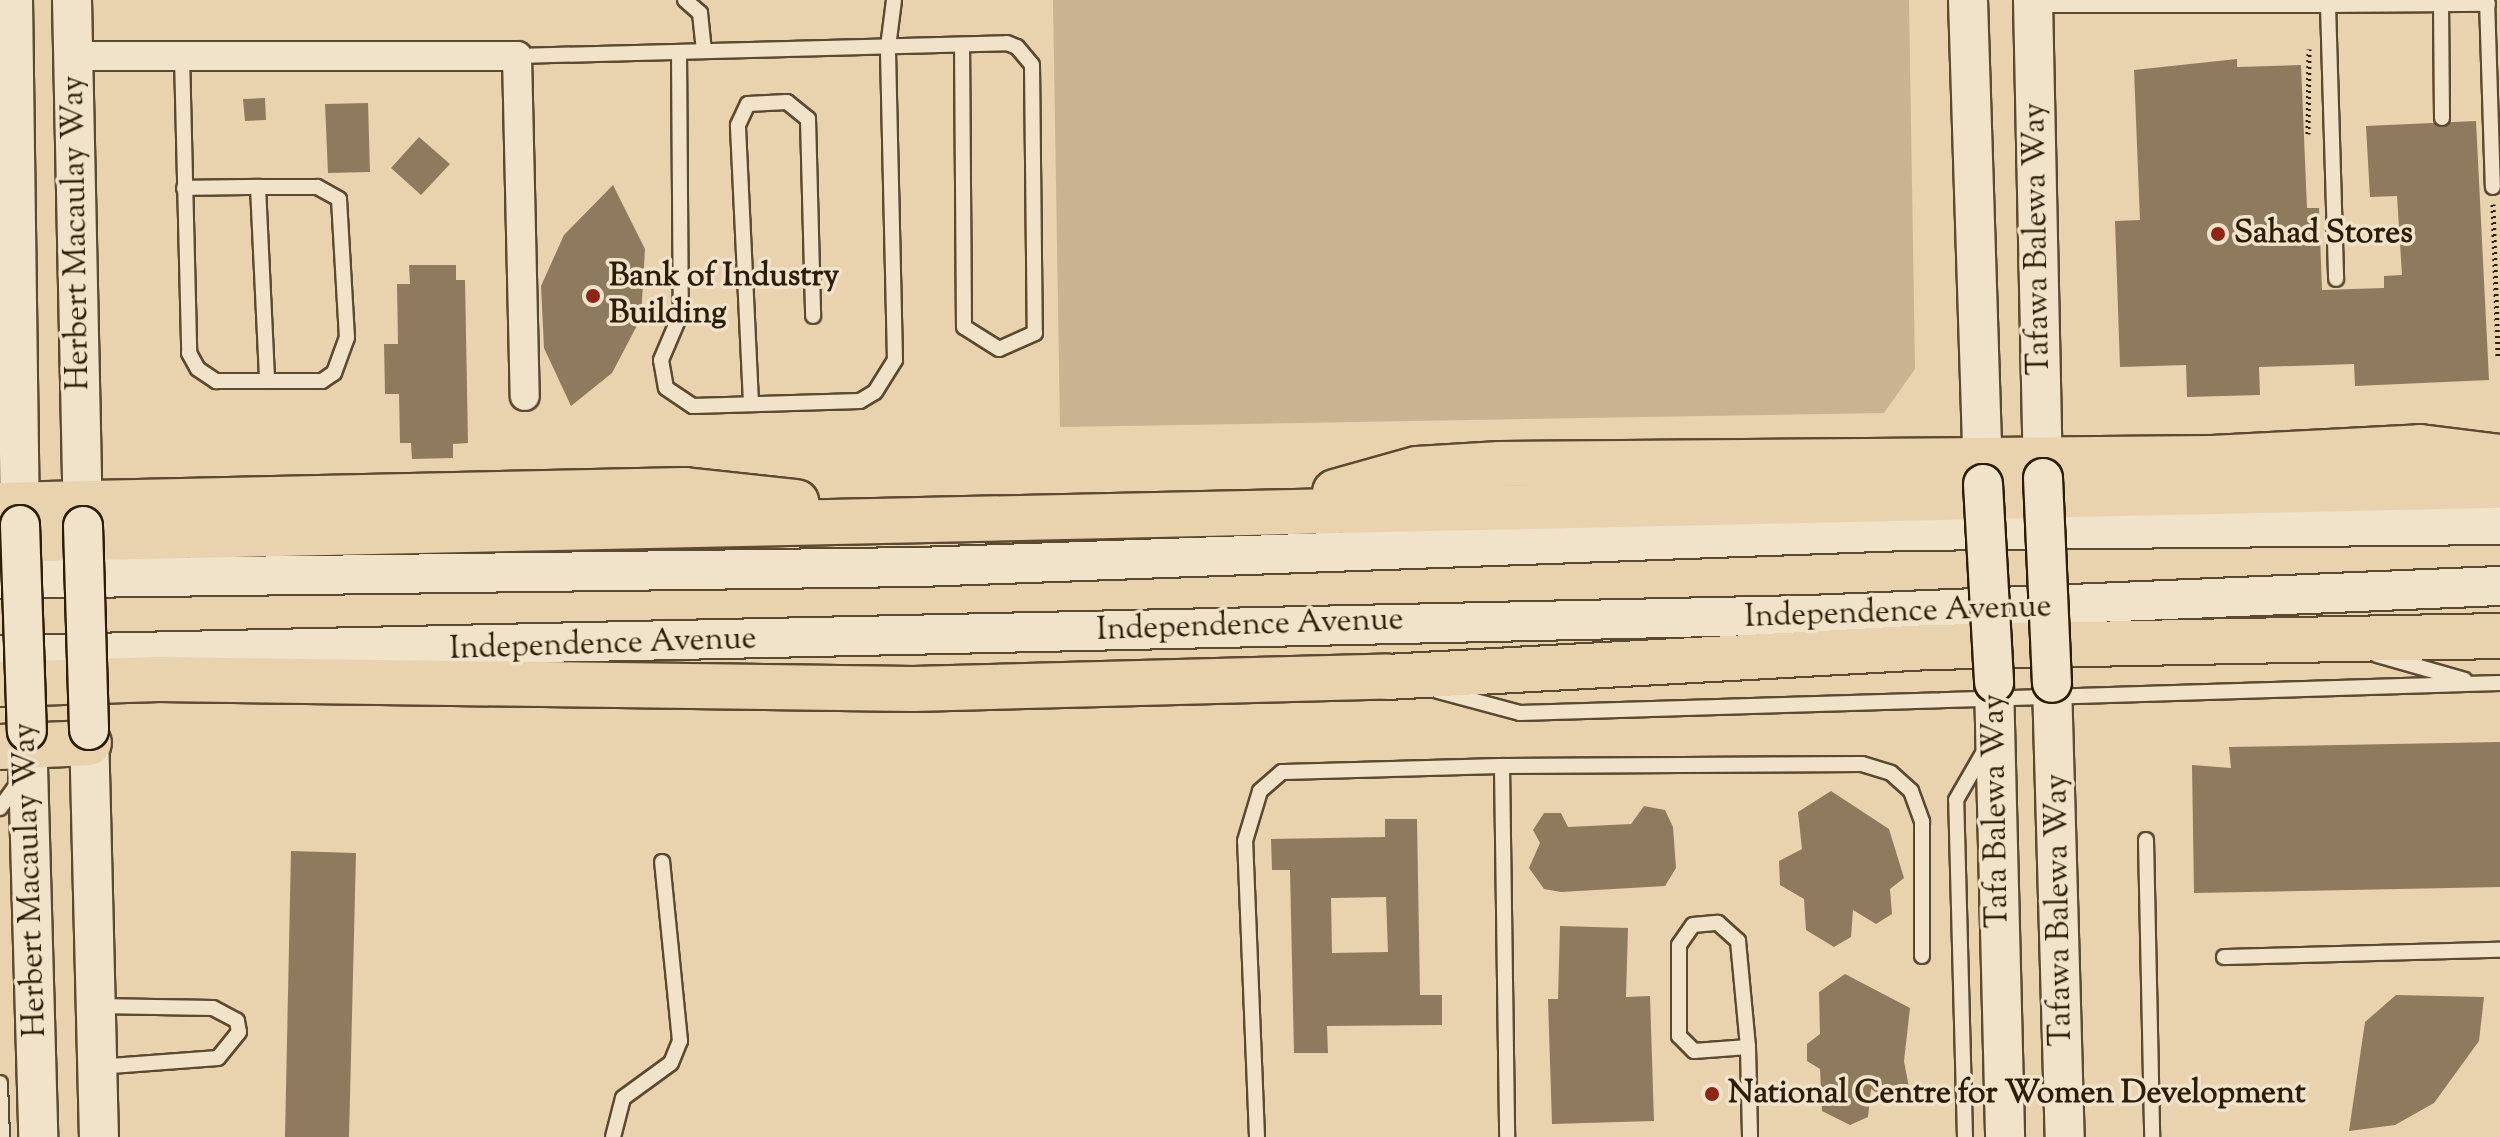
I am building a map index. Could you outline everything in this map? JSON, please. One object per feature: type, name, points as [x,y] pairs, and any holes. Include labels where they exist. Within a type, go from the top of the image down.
[{"type":"main road","name":"Herbert Macaulay Way","points":[[13,0],[7,64],[10,518],[38,1137]]},
{"type":"main road","name":"Herbert Macaulay Way","points":[[72,0],[99,1137]]},
{"type":"main road","name":"Tafa Balewa Way","points":[[1968,0],[1982,471],[1994,707],[2005,1137]]},
{"type":"main road","name":"Tafawa Balewa Way","points":[[2033,3],[2043,468]]},
{"type":"main road","points":[[10,518],[914,521],[1293,508],[1417,487],[1982,471],[2420,447],[2500,457]]},
{"type":"main road","name":"Tafa Balewa Way","points":[[2043,468],[2054,691]]},
{"type":"main road","points":[[1417,487],[2500,486]]},
{"type":"main road","points":[[10,518],[685,490],[914,521]]},
{"type":"main road","points":[[0,579],[919,567],[1905,531],[2500,525]]},
{"type":"main road","name":"Independence Avenue","points":[[0,655],[2079,608],[2500,586]]},
{"type":"main road","name":"Independence Avenue","points":[[0,684],[159,679],[913,689],[1387,677],[1928,647],[2500,636]]},
{"type":"main road","name":"Tafawa Balewa Way","points":[[2054,691],[2065,1137]]},
{"type":"main road","points":[[20,749],[89,737]]},
{"type":"street","points":[[73,56],[517,56],[525,396]]},
{"type":"lane","points":[[685,0],[701,6],[704,51]]},
{"type":"lane","points":[[679,52],[681,313],[661,360],[666,388],[693,406],[860,401],[875,392],[895,360],[888,47],[894,0]]},
{"type":"lane","points":[[2033,3],[2328,5],[2488,2],[2493,187]]},
{"type":"lane","points":[[2441,3],[2442,118]]},
{"type":"lane","points":[[2328,5],[2336,279]]},
{"type":"lane","points":[[517,56],[1007,43],[1032,65],[1035,333],[999,349],[964,327],[962,46]]},
{"type":"lane","points":[[182,56],[184,188],[189,353],[216,381],[322,381],[342,359],[343,243],[339,199],[329,190],[184,188]]},
{"type":"lane","points":[[751,403],[738,125],[748,104],[787,102],[808,119],[813,316]]},
{"type":"lane","points":[[258,187],[267,381]]},
{"type":"lane","points":[[2319,639],[2479,683]]},
{"type":"lane","points":[[1387,677],[1520,713],[1778,701],[1994,707],[2054,691],[2500,683]]},
{"type":"lane","points":[[1965,1137],[1956,800],[1994,707]]},
{"type":"lane","points":[[0,808],[20,749]]},
{"type":"lane","points":[[1257,1137],[1245,841],[1260,791],[1282,772],[1502,766],[1862,764],[1891,773],[1911,791],[1922,822],[1922,956]]},
{"type":"lane","points":[[1502,766],[1507,1137]]},
{"type":"lane","points":[[2146,840],[2152,1137]]},
{"type":"lane","points":[[613,1137],[623,1098],[671,1063],[680,1041],[662,862]]},
{"type":"lane","points":[[1748,1047],[1694,1051],[1679,1036],[1679,945],[1693,925],[1718,923],[1738,941],[1748,1047],[1750,1137]]},
{"type":"lane","points":[[2224,957],[2500,950]]},
{"type":"lane","points":[[96,1006],[213,1008],[237,1021],[239,1032],[234,1046],[218,1058],[97,1067]]},
{"type":"lane","points":[[0,1083],[2,1137]]},
{"type":"path","points":[[2493,187],[2498,356]]},
{"type":"shaded area","points":[[1053,0],[1909,0],[1915,369],[1884,413],[1060,427]]},
{"type":"building","name":"Sahad Stores","points":[[2237,59],[2237,67],[2301,65],[2307,208],[2319,208],[2322,290],[2384,288],[2384,276],[2402,275],[2397,196],[2370,197],[2366,126],[2476,121],[2489,380],[2355,386],[2354,364],[2259,367],[2260,395],[2187,397],[2186,365],[2120,367],[2115,221],[2140,220],[2134,70]]},
{"type":"building","points":[[265,98],[266,120],[245,121],[243,99]]},
{"type":"building","points":[[368,103],[370,172],[328,173],[325,104]]},
{"type":"building","points":[[419,137],[450,164],[421,195],[391,168]]},
{"type":"building","name":"Bank of Industry Building","points":[[613,185],[645,249],[641,318],[612,373],[571,406],[544,348],[541,286],[564,235]]},
{"type":"building","points":[[409,265],[456,265],[456,280],[465,280],[468,443],[453,444],[453,458],[412,459],[411,443],[400,443],[399,394],[385,394],[384,344],[398,344],[397,284],[410,284]]},
{"type":"building","points":[[2500,742],[2500,887],[2194,893],[2192,765],[2231,768],[2229,747]]},
{"type":"building","points":[[1831,791],[1889,829],[1904,878],[1890,889],[1892,914],[1876,924],[1853,910],[1851,937],[1834,947],[1806,930],[1804,899],[1780,885],[1779,861],[1802,849],[1798,812]]},
{"type":"building","points":[[1644,806],[1665,810],[1673,827],[1676,868],[1665,886],[1561,892],[1544,889],[1529,868],[1540,843],[1533,830],[1544,813],[1561,813],[1568,827],[1631,824]]},
{"type":"building","points":[[1385,819],[1417,819],[1420,995],[1442,995],[1442,1025],[1327,1026],[1328,1053],[1294,1053],[1290,870],[1272,870],[1271,839],[1385,837]],"holes":[[[1386,897],[1388,952],[1332,953],[1331,898]]]},
{"type":"building","points":[[291,851],[356,853],[349,1137],[285,1137]]},
{"type":"building","points":[[1560,926],[1628,928],[1626,997],[1650,996],[1654,1121],[1552,1124],[1548,999],[1558,999]]},
{"type":"building","points":[[1845,974],[1910,1008],[1904,1061],[1910,1093],[1892,1102],[1871,1089],[1868,1117],[1850,1125],[1822,1111],[1820,1069],[1807,1061],[1807,1044],[1820,1034],[1819,992]]},
{"type":"building","points":[[2396,995],[2484,997],[2479,1041],[2434,1103],[2395,1125],[2349,1131],[2365,1022]]},
{"type":"place","name":"Sahad Stores","points":[[2218,234]]},
{"type":"place","name":"Bank of Industry Building","points":[[593,296]]},
{"type":"place","name":"National Centre for Women Development","points":[[1712,1094]]}]
